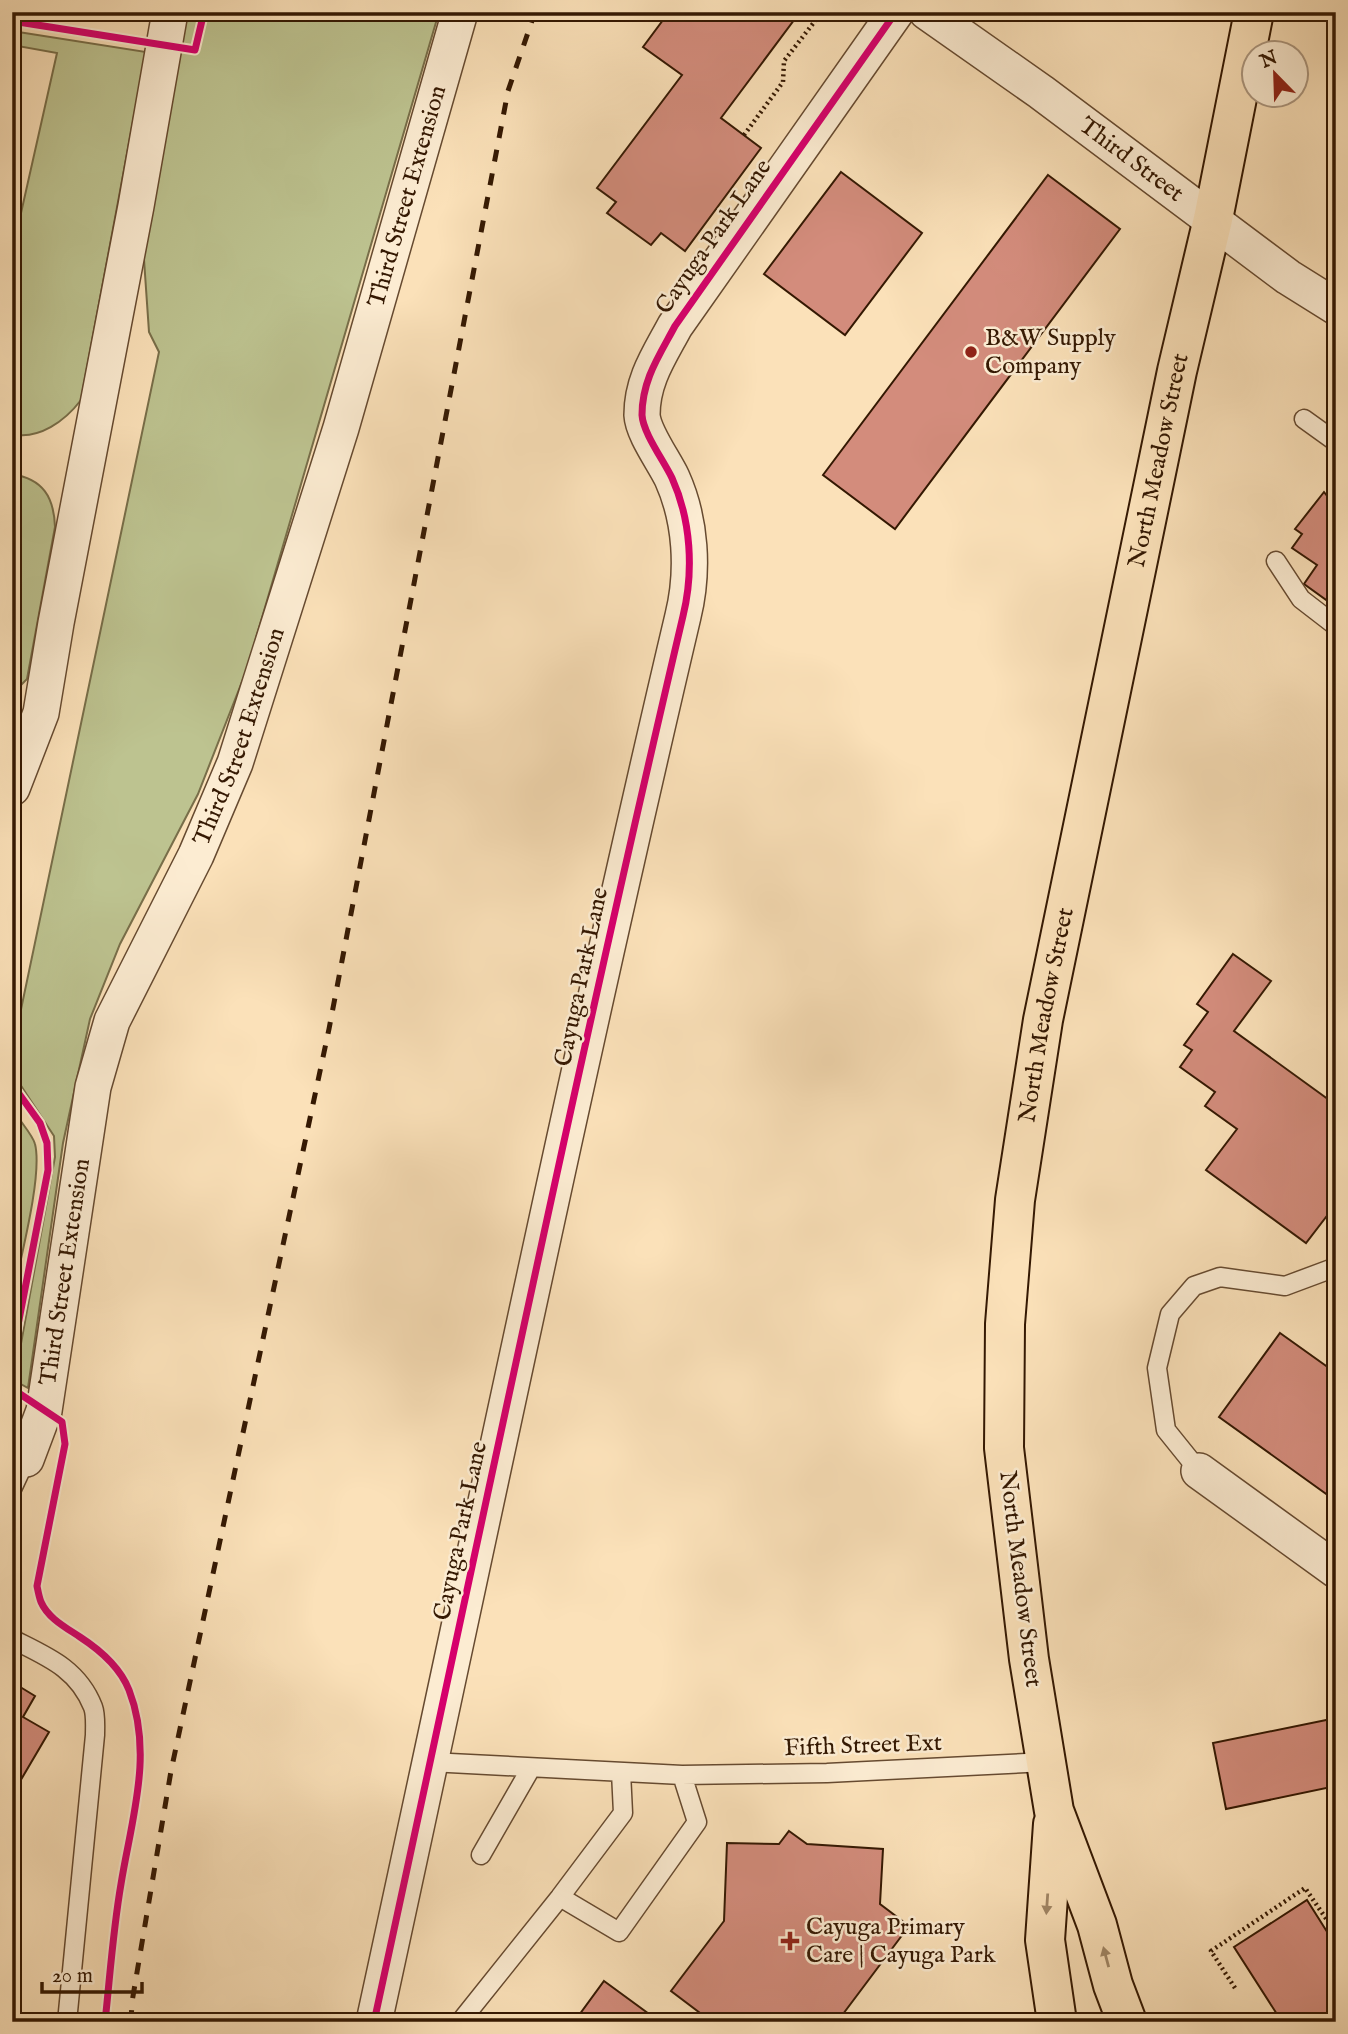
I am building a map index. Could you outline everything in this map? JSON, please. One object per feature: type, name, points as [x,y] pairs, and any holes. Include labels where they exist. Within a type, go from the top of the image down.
[{"type":"highway","name":"North Meadow Street","points":[[1127,2022],[1097,1925],[1054,1811],[1029,1660],[1004,1448],[1005,1324],[1015,1200],[1043,1020],[1180,358],[1213,219],[1254,12]]},
{"type":"highway","points":[[1054,1811],[1045,1940],[1057,2022]]},
{"type":"street","points":[[12,788],[41,713],[170,12]]},
{"type":"street","name":"Third Street Extension","points":[[19,1474],[44,1411],[93,1087],[112,1021],[190,867],[235,764],[341,428],[460,12]]},
{"type":"street","name":"Cayuga Park Lane","points":[[373,2022],[639,802],[688,594],[689,550],[684,514],[673,481],[642,421],[646,381],[675,326],[896,12]]},
{"type":"street","name":"Third Street","points":[[928,12],[1041,92],[1288,277],[1333,296]]},
{"type":"street","points":[[1199,1471],[1336,1570]]},
{"type":"lane","points":[[1304,419],[1336,442]]},
{"type":"lane","points":[[1276,561],[1301,599],[1336,625]]},
{"type":"lane","points":[[1199,1471],[1166,1430],[1157,1368],[1170,1314],[1194,1286],[1220,1277],[1285,1286],[1336,1267]]},
{"type":"lane","points":[[12,1635],[14,1640],[61,1663],[79,1683],[94,1709],[96,1735],[66,2022]]},
{"type":"lane","name":"Fifth Street Ext","points":[[430,1762],[682,1775],[827,1773],[1046,1762]]},
{"type":"lane","points":[[481,1855],[531,1768]]},
{"type":"lane","points":[[460,2022],[560,1897],[622,1813],[621,1772]]},
{"type":"lane","points":[[560,1897],[619,1932],[697,1822],[682,1775]]},
{"type":"path","points":[[744,135],[783,82],[785,61],[822,12]]},
{"type":"path","points":[[1236,1988],[1211,1951],[1305,1888],[1336,1933]]},
{"type":"green space","points":[[188,12],[439,12],[247,669],[198,794],[120,944],[90,1019],[63,1143],[28,1388],[19,1383],[16,1371],[55,1157],[54,1136],[12,1072],[12,1039],[15,1038],[159,352],[149,332],[143,245],[165,110]]},
{"type":"green space","points":[[12,31],[146,52],[81,400],[51,427],[22,435],[12,434],[12,253],[57,53],[12,45]]},
{"type":"green space","points":[[12,474],[32,480],[45,491],[52,507],[55,527],[27,679],[12,694]]},
{"type":"green space","points":[[12,1108],[34,1140],[37,1158],[33,1198],[12,1300]]},
{"type":"building","points":[[669,12],[800,12],[721,118],[761,148],[685,251],[661,233],[651,245],[607,213],[616,202],[597,188],[682,75],[643,47]]},
{"type":"building","points":[[841,172],[922,233],[845,335],[764,274]]},
{"type":"building","name":"B&W Supply Company","points":[[1048,175],[1120,229],[895,529],[823,475]]},
{"type":"building","points":[[1333,490],[1336,492],[1336,607],[1304,584],[1317,565],[1292,548],[1302,534],[1295,529],[1324,492],[1328,497]]},
{"type":"building","points":[[1233,954],[1271,981],[1234,1031],[1336,1105],[1336,1204],[1306,1243],[1206,1170],[1237,1129],[1205,1106],[1215,1092],[1180,1067],[1192,1050],[1184,1045],[1208,1012],[1197,1004]]},
{"type":"building","points":[[1280,1333],[1336,1373],[1336,1501],[1219,1417]]},
{"type":"building","points":[[12,1682],[35,1696],[23,1717],[49,1732],[12,1795]]},
{"type":"building","points":[[1336,1718],[1336,1786],[1226,1809],[1213,1743]]},
{"type":"building","points":[[789,1831],[807,1844],[883,1849],[880,1904],[909,1926],[837,2022],[712,2022],[671,1991],[724,1921],[727,1843],[779,1844]]},
{"type":"building","points":[[1307,1900],[1336,1946],[1336,2022],[1282,2022],[1234,1947]]},
{"type":"building","points":[[604,1981],[660,2022],[574,2022]]},
{"type":"railway","points":[[131,2022],[132,2002],[171,1771],[329,1029],[508,91],[535,12]]},
{"type":"cycle path","points":[[12,21],[195,50],[204,12]]},
{"type":"cycle path","points":[[374,2022],[564,1142],[689,581],[687,528],[672,478],[643,422],[645,391],[652,369],[675,326],[896,12]]},
{"type":"cycle path","points":[[12,1084],[40,1123],[47,1143],[48,1170],[12,1356]]},
{"type":"cycle path","points":[[12,1385],[20,1394],[62,1422],[65,1444],[37,1586],[41,1602],[52,1617],[95,1648],[115,1667],[129,1690],[140,1738],[135,1812],[118,1901],[105,2022]]},
{"type":"place","name":"B&W Supply Company","points":[[971,352]]},
{"type":"place","name":"Cayuga Primary Care | Cayuga Park","points":[[790,1941]]}]
